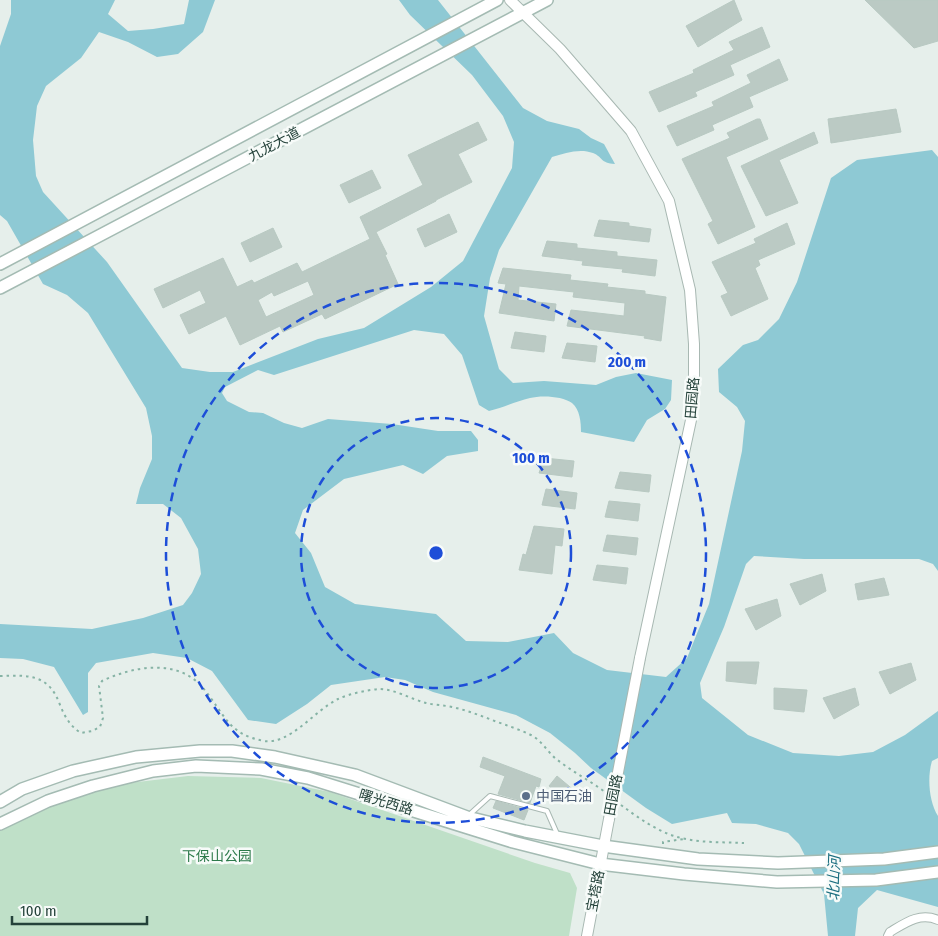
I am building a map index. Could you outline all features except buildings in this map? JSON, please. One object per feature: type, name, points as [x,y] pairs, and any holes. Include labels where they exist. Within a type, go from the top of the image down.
[{"type":"main road","name":"九龙大道","points":[[0,264],[497,0]]},
{"type":"main road","name":"九龙大道","points":[[0,288],[547,0]]},
{"type":"main road","name":"曙光西路","points":[[0,802],[22,789],[73,771],[136,757],[200,751],[232,751],[276,757],[355,775],[467,816],[525,831],[603,846],[698,859],[778,863],[884,859],[938,852]]},
{"type":"main road","name":"曙光西路","points":[[0,824],[48,801],[93,786],[153,771],[196,766],[261,769],[308,778],[513,842],[600,864],[777,882],[876,880],[938,872]]},
{"type":"street","name":"田园路","points":[[510,0],[560,49],[631,132],[669,201],[690,290],[694,344],[694,387],[691,420],[640,658],[603,846]]},
{"type":"street","name":"宝塔路","points":[[587,936],[603,846]]},
{"type":"street","points":[[888,936],[890,932],[911,919],[930,916],[938,920]]},
{"type":"lane","points":[[467,816],[490,796],[547,811],[559,838]]},
{"type":"path","points":[[0,676],[23,676],[40,679],[51,687],[65,717],[81,733],[100,727],[103,718],[99,686],[102,681],[142,668],[160,667],[178,670],[192,676],[237,732],[266,741],[280,740],[288,736],[323,708],[339,699],[380,689],[426,703],[452,707],[531,735],[568,768],[589,780],[610,796]]},
{"type":"path","points":[[617,802],[638,818],[671,835],[686,839],[744,843]]},
{"type":"path","points":[[662,854],[663,842],[686,839]]},
{"type":"green space","name":"下保山公园","points":[[188,776],[261,778],[330,792],[535,863],[570,873],[577,888],[569,936],[0,936],[0,829],[50,803],[121,784]]},
{"type":"water","name":"北山河","points":[[11,0],[115,0],[108,14],[128,31],[184,24],[189,0],[215,0],[203,32],[178,54],[157,57],[128,42],[99,32],[81,58],[46,86],[37,106],[33,140],[36,176],[43,192],[107,262],[182,368],[210,372],[233,372],[318,339],[364,328],[431,287],[463,261],[512,168],[514,142],[503,116],[472,75],[410,15],[399,0],[438,0],[523,108],[547,121],[579,129],[591,138],[604,144],[615,164],[604,161],[593,153],[583,151],[552,157],[499,250],[490,278],[484,316],[499,369],[513,383],[544,381],[596,385],[616,377],[636,373],[672,380],[671,400],[665,409],[647,420],[634,442],[581,432],[580,416],[575,406],[568,401],[558,398],[535,397],[489,411],[479,405],[462,355],[444,334],[414,330],[274,375],[258,370],[225,387],[222,393],[227,401],[249,412],[263,413],[284,423],[302,428],[328,419],[392,424],[438,431],[471,431],[478,440],[478,451],[447,456],[423,474],[403,465],[344,479],[303,510],[295,533],[311,553],[325,587],[355,604],[436,614],[466,641],[508,642],[554,633],[573,653],[607,670],[666,677],[687,658],[709,604],[742,451],[745,421],[737,407],[719,392],[718,369],[743,345],[758,340],[779,319],[797,282],[831,178],[857,160],[932,150],[938,157],[938,571],[933,564],[919,559],[804,559],[754,556],[746,564],[724,627],[700,683],[702,698],[748,735],[793,753],[839,756],[873,752],[905,735],[938,711],[938,758],[932,761],[929,782],[931,797],[938,816],[938,907],[877,890],[858,908],[855,936],[828,936],[824,894],[799,844],[788,833],[756,824],[732,823],[727,813],[672,824],[646,808],[591,768],[550,733],[516,715],[433,692],[405,680],[385,677],[331,685],[307,704],[276,724],[248,720],[212,671],[187,658],[153,653],[96,663],[88,673],[88,712],[83,715],[54,667],[23,659],[0,658],[0,624],[92,629],[143,618],[183,605],[192,593],[201,574],[198,549],[181,518],[163,504],[136,504],[140,488],[152,459],[152,436],[146,408],[88,313],[67,295],[43,284],[7,221],[0,215],[0,46],[11,14]]},
{"type":"place","name":"中国石油","points":[[526,796]]}]
